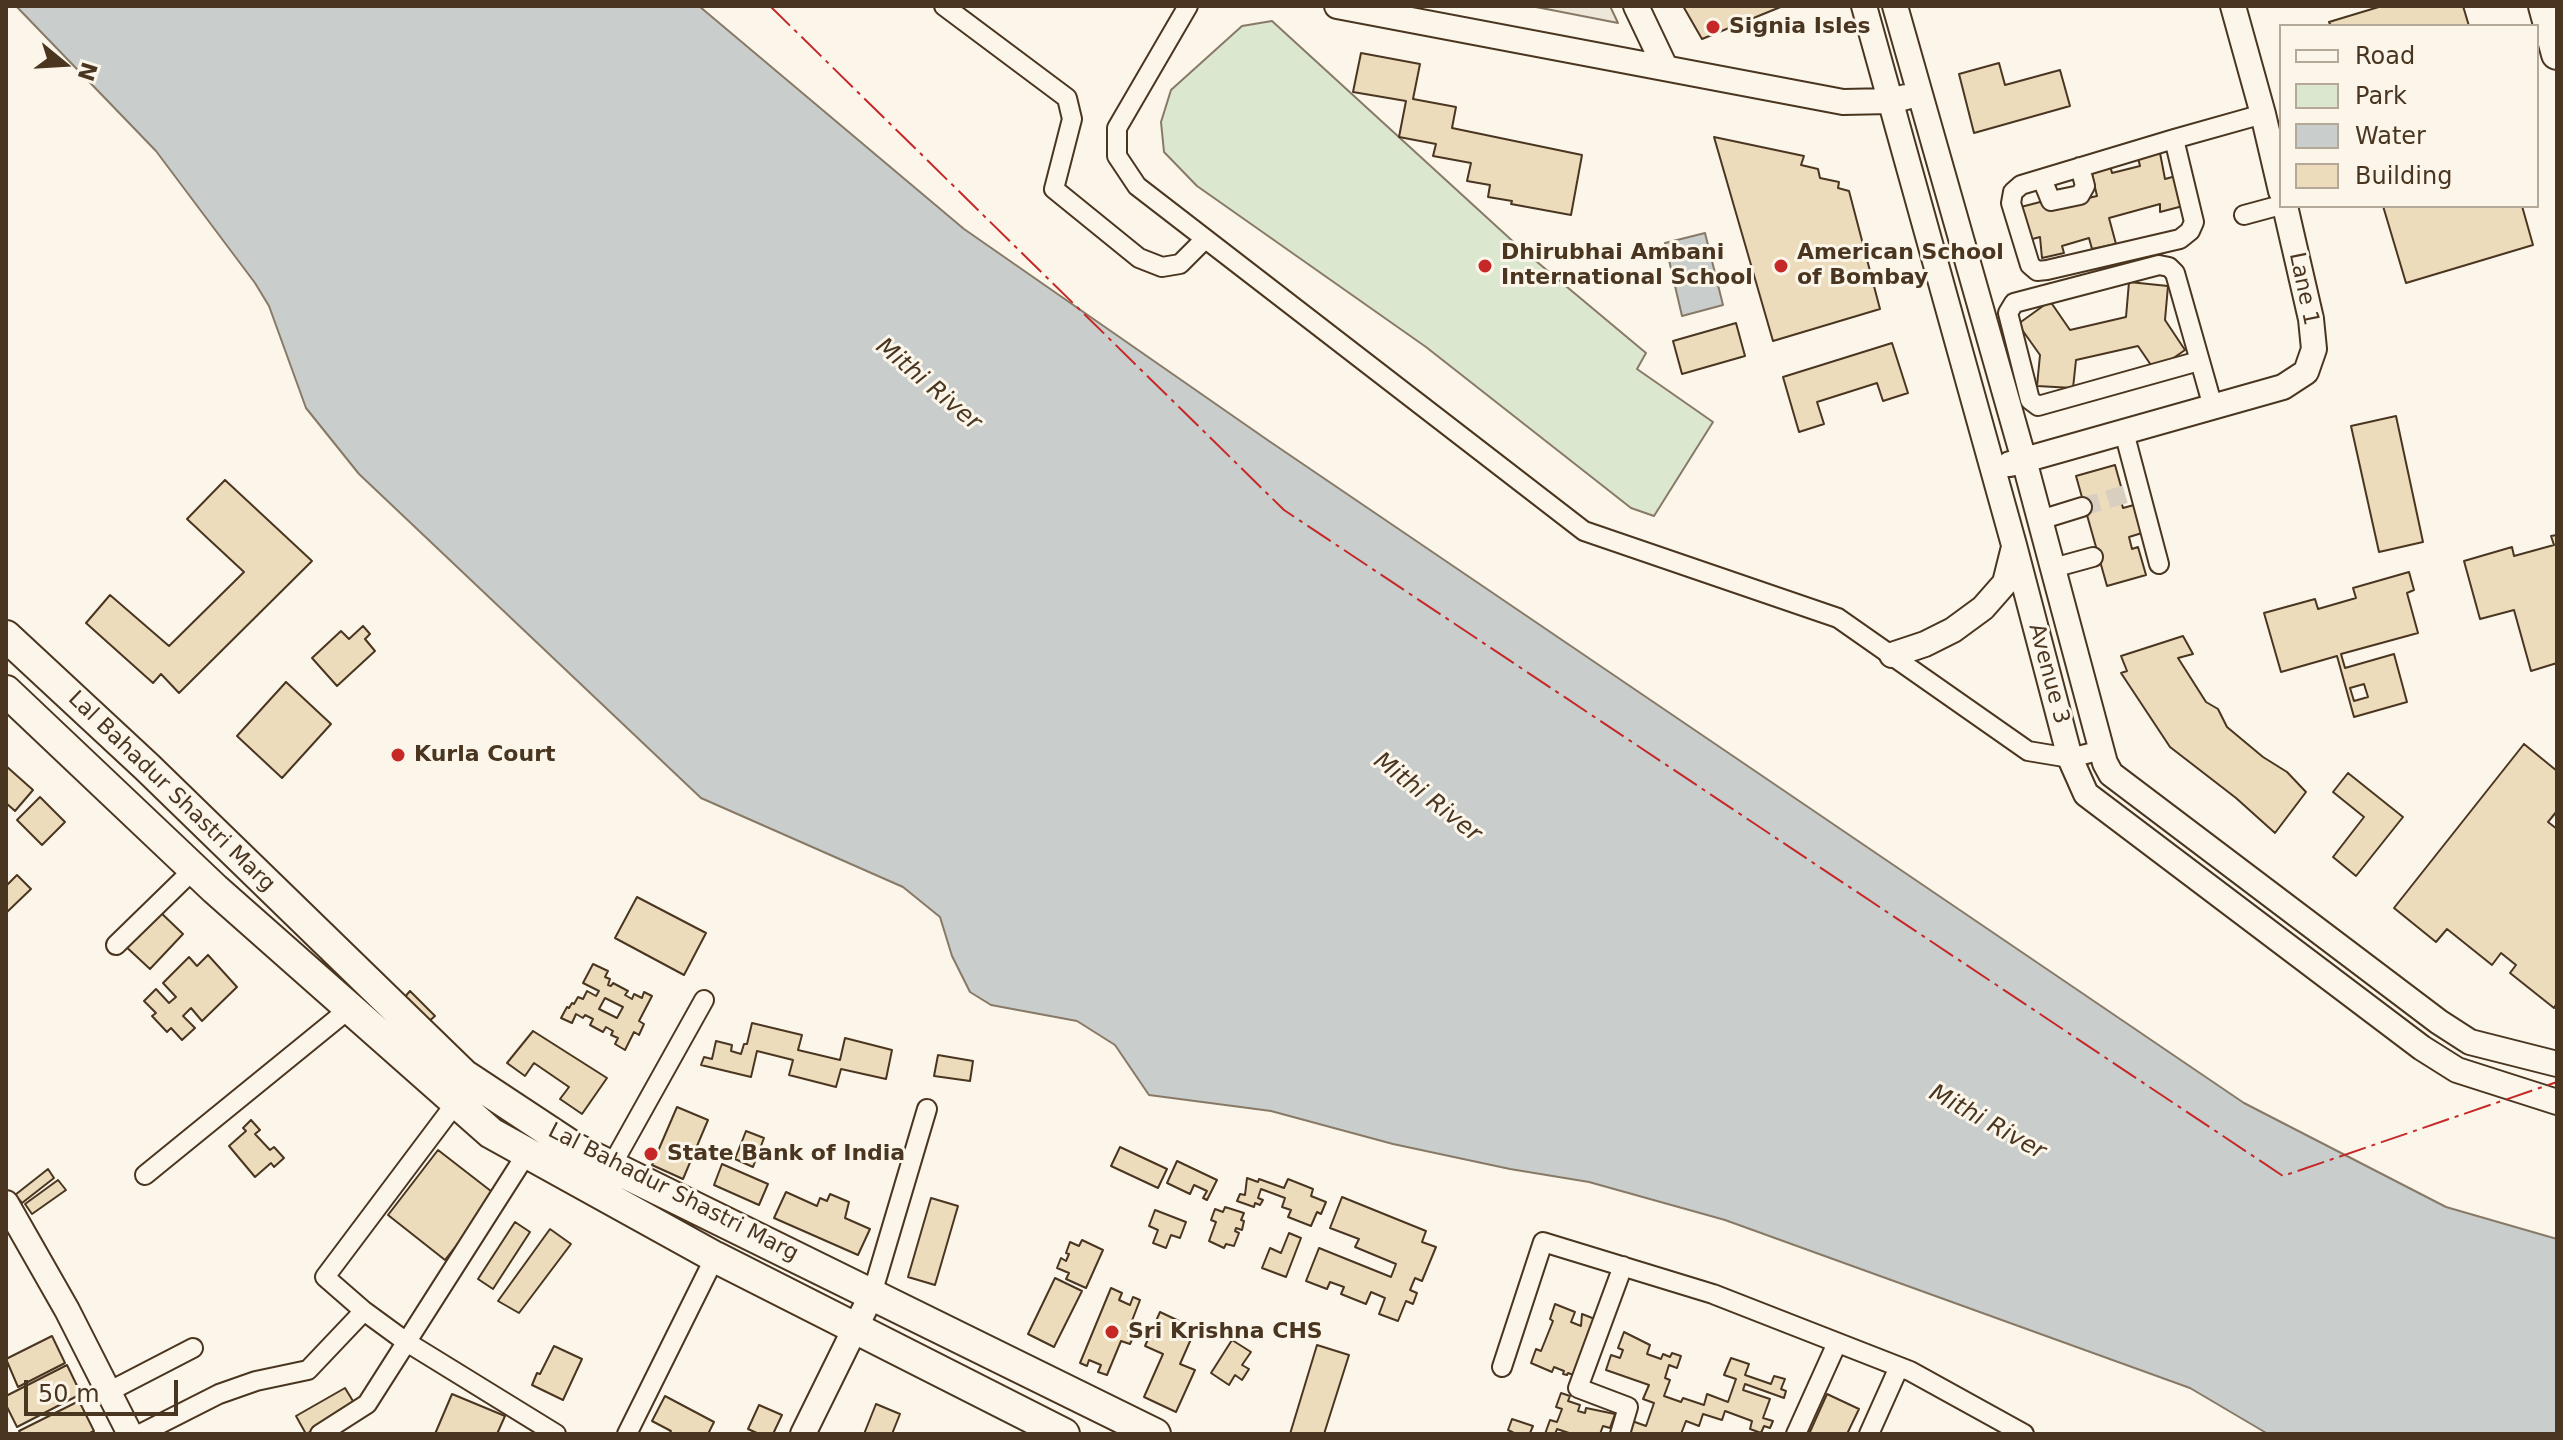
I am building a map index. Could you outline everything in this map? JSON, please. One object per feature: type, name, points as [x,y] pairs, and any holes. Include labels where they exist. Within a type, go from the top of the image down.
[{"type":"main road","points":[[2544,6],[2557,54]]},
{"type":"main road","name":"Lal Bahadur Shastri Marg","points":[[10,648],[147,767],[464,1075],[576,1149],[605,1179],[715,1257],[1064,1434]]},
{"type":"main road","name":"Lal Bahadur Shastri Marg","points":[[6,691],[194,869],[491,1133],[527,1153],[605,1179],[872,1294],[1155,1434]]},
{"type":"street","points":[[944,6],[1067,98],[1072,119],[1054,189],[1139,258],[1162,267],[1180,264],[1205,239]]},
{"type":"street","points":[[1188,6],[1117,128],[1117,156],[1137,186],[1584,531],[1838,618],[2028,751],[2070,758],[2102,750]]},
{"type":"street","points":[[1337,6],[1843,102],[1890,101],[1920,93]]},
{"type":"street","points":[[1636,6],[1665,67]]},
{"type":"street","name":"Avenue 3","points":[[1864,6],[2070,758],[2086,794],[2422,1048],[2457,1070],[2557,1102]]},
{"type":"street","name":"Avenue 3","points":[[1895,6],[1920,93],[1998,327],[2024,460],[2111,774],[2439,1022],[2470,1042],[2557,1064]]},
{"type":"street","points":[[2233,6],[2279,182]]},
{"type":"street","points":[[2174,139],[2194,222],[2190,231],[2180,239],[2037,271],[2030,265],[2011,203],[2013,192],[2021,185],[2174,139],[2263,114]]},
{"type":"street","points":[[2042,179],[2047,198],[2051,201],[2080,195],[2085,186],[2080,167]]},
{"type":"street","points":[[2244,215],[2279,206]]},
{"type":"street","name":"Lane 1","points":[[2213,407],[2283,387],[2306,372],[2314,349],[2311,319],[2284,208]]},
{"type":"street","points":[[1993,469],[2213,407],[2175,273],[2169,267],[2159,265],[2014,303],[1998,327],[2030,400],[2038,406],[2199,361]]},
{"type":"street","points":[[2124,432],[2133,492],[2159,564]]},
{"type":"street","points":[[2040,520],[2082,507]]},
{"type":"street","points":[[1892,655],[1953,630],[1983,608],[2005,583],[2014,545]]},
{"type":"street","points":[[2053,568],[2093,557]]},
{"type":"street","points":[[116,945],[194,869]]},
{"type":"street","points":[[605,1179],[704,1000]]},
{"type":"street","points":[[145,1175],[190,1142],[349,1009]]},
{"type":"street","points":[[455,1104],[325,1277],[405,1341],[556,1434]]},
{"type":"street","points":[[803,1434],[872,1294],[927,1109]]},
{"type":"street","points":[[320,1434],[367,1404],[527,1153]]},
{"type":"street","points":[[6,1203],[67,1310],[130,1434]]},
{"type":"street","points":[[1502,1367],[1543,1242],[1713,1294],[1899,1367],[2021,1433]]},
{"type":"street","points":[[627,1434],[715,1257]]},
{"type":"street","points":[[1620,1434],[1628,1407],[1578,1388],[1623,1266]]},
{"type":"street","points":[[140,1434],[219,1394],[256,1381],[308,1370],[364,1311]]},
{"type":"street","points":[[1796,1434],[1837,1343]]},
{"type":"street","points":[[108,1392],[193,1348]]},
{"type":"street","points":[[1869,1434],[1899,1367]]},
{"type":"green space","name":"Dhirubhai Ambani International School","points":[[1272,21],[1518,246],[1646,353],[1637,369],[1713,422],[1654,516],[1631,508],[1426,347],[1197,186],[1164,152],[1161,122],[1171,90],[1242,26]]},
{"type":"shaded area","points":[[1531,6],[1610,6],[1618,23]]},
{"type":"water","name":"Mithi River","points":[[16,6],[699,6],[964,229],[1269,441],[2244,1103],[2446,1207],[2557,1239],[2557,1434],[2268,1434],[2190,1388],[1725,1220],[1589,1182],[1393,1144],[1271,1111],[1149,1095],[1115,1045],[1077,1021],[991,1005],[970,992],[952,956],[940,917],[903,887],[701,798],[359,474],[306,408],[269,306],[255,283],[156,151]]},
{"type":"water","points":[[1705,233],[1723,305],[1682,316],[1665,243]]},
{"type":"building","name":"Signia Isles","points":[[1683,6],[1783,6],[1702,39]]},
{"type":"building","points":[[2382,6],[2463,6],[2468,24],[2330,24]]},
{"type":"building","points":[[1361,53],[1420,64],[1413,99],[1456,107],[1452,128],[1582,155],[1571,215],[1488,197],[1490,185],[1467,181],[1471,163],[1433,156],[1436,144],[1399,137],[1406,101],[1353,92]]},
{"type":"building","points":[[1999,63],[2005,85],[2060,70],[2070,106],[1974,133],[1959,74]]},
{"type":"building","points":[[1714,137],[1804,156],[1801,165],[1818,169],[1820,178],[1839,182],[1838,188],[1849,191],[1880,309],[1773,341]]},
{"type":"building","points":[[2160,153],[2165,179],[2176,176],[2183,206],[2160,212],[2160,204],[2109,218],[2116,244],[2092,249],[2089,238],[2062,246],[2064,253],[2042,258],[2040,237],[2025,241],[2017,208],[2044,201],[2046,208],[2097,196],[2091,170],[2110,165],[2112,173],[2140,166],[2138,158]]},
{"type":"building","points":[[2384,208],[2523,208],[2533,245],[2406,283]]},
{"type":"building","points":[[2129,282],[2168,286],[2165,320],[2185,350],[2155,371],[2138,346],[2076,360],[2073,388],[2037,386],[2040,355],[2018,324],[2050,301],[2070,330],[2126,317]]},
{"type":"building","points":[[1736,323],[1745,356],[1682,374],[1673,341]]},
{"type":"building","points":[[1892,343],[1908,393],[1883,401],[1877,383],[1817,402],[1824,424],[1799,432],[1783,377]]},
{"type":"building","points":[[2396,416],[2423,542],[2379,552],[2351,426]]},
{"type":"building","points":[[2115,465],[2123,508],[2134,505],[2142,533],[2129,537],[2132,549],[2138,547],[2146,575],[2107,586],[2076,476]]},
{"type":"building","points":[[225,480],[312,561],[179,693],[161,674],[153,683],[86,623],[110,595],[169,646],[244,572],[187,519]]},
{"type":"building","points":[[2557,535],[2557,663],[2531,671],[2514,610],[2480,619],[2464,561],[2512,547],[2514,556],[2554,545],[2551,536]]},
{"type":"building","points":[[2409,572],[2414,590],[2407,593],[2418,633],[2341,654],[2345,668],[2394,654],[2407,702],[2354,717],[2337,656],[2281,672],[2264,613],[2315,599],[2318,609],[2356,598],[2353,588]],"holes":[[[2364,684],[2368,697],[2354,701],[2350,688]]]},
{"type":"building","points":[[363,626],[370,634],[365,639],[375,651],[337,686],[312,658],[341,631],[349,639]]},
{"type":"building","points":[[2183,636],[2193,654],[2178,658],[2206,702],[2218,709],[2227,727],[2287,772],[2306,792],[2275,833],[2170,747],[2121,673],[2127,671],[2121,656]]},
{"type":"building","points":[[286,682],[331,724],[282,778],[237,736]]},
{"type":"building","points":[[2524,744],[2557,771],[2557,811],[2548,822],[2557,829],[2557,1003],[2554,1008],[2510,973],[2516,965],[2501,953],[2492,965],[2447,929],[2436,942],[2394,908]]},
{"type":"building","points":[[6,766],[33,790],[15,811],[6,803]]},
{"type":"building","points":[[2348,773],[2403,817],[2356,876],[2333,857],[2364,817],[2333,792]]},
{"type":"building","points":[[40,797],[65,822],[42,845],[17,820]]},
{"type":"building","points":[[17,875],[31,889],[6,913],[6,886]]},
{"type":"building","points":[[637,897],[706,933],[684,975],[615,938]]},
{"type":"building","points":[[156,908],[183,934],[150,969],[122,943]]},
{"type":"building","points":[[208,955],[237,987],[202,1021],[191,1008],[183,1016],[195,1028],[182,1040],[171,1028],[167,1032],[152,1016],[156,1013],[144,1001],[156,989],[169,1003],[176,997],[163,983],[189,957],[197,966]]},
{"type":"building","points":[[593,964],[608,971],[605,977],[610,979],[608,985],[613,983],[628,991],[625,995],[632,999],[634,994],[642,998],[644,992],[652,996],[639,1021],[644,1024],[639,1035],[634,1032],[625,1050],[615,1044],[618,1038],[611,1035],[613,1031],[606,1027],[603,1032],[590,1025],[593,1019],[585,1015],[583,1018],[576,1014],[572,1023],[561,1018],[567,1007],[574,1004],[578,997],[583,999],[587,991],[596,996],[599,991],[583,983]],"holes":[[[605,998],[623,1007],[617,1018],[599,1009]]]},
{"type":"building","points":[[410,991],[435,1016],[420,1029],[397,1006]]},
{"type":"building","points":[[752,1023],[802,1035],[798,1050],[840,1060],[845,1038],[892,1050],[886,1079],[841,1069],[836,1087],[789,1075],[793,1060],[757,1051],[751,1077],[701,1065],[704,1057],[712,1059],[716,1041],[732,1045],[731,1051],[741,1054]]},
{"type":"building","points":[[533,1031],[607,1078],[582,1114],[560,1099],[569,1087],[534,1063],[525,1076],[507,1063]]},
{"type":"building","points":[[938,1055],[973,1061],[970,1081],[934,1076]]},
{"type":"building","points":[[677,1107],[708,1120],[683,1179],[652,1165]]},
{"type":"building","points":[[251,1120],[260,1130],[255,1134],[270,1150],[274,1147],[284,1158],[274,1167],[271,1163],[255,1177],[229,1146],[246,1131],[243,1128]]},
{"type":"building","points":[[746,1131],[764,1138],[753,1167],[735,1159]]},
{"type":"building","points":[[1120,1147],[1167,1169],[1158,1188],[1111,1166]]},
{"type":"building","points":[[438,1150],[496,1195],[445,1260],[388,1215]]},
{"type":"building","points":[[1177,1161],[1217,1180],[1207,1200],[1203,1198],[1207,1191],[1194,1185],[1190,1194],[1167,1183]]},
{"type":"building","points":[[722,1164],[768,1184],[759,1205],[714,1185]]},
{"type":"building","points":[[48,1169],[54,1178],[22,1203],[15,1195]]},
{"type":"building","points":[[1247,1178],[1284,1188],[1288,1179],[1313,1189],[1311,1196],[1326,1202],[1311,1226],[1288,1217],[1291,1210],[1282,1207],[1285,1198],[1261,1189],[1258,1198],[1263,1200],[1260,1205],[1255,1203],[1254,1207],[1237,1201],[1240,1194],[1245,1195]]},
{"type":"building","points":[[58,1180],[66,1190],[32,1214],[25,1204]]},
{"type":"building","points":[[786,1192],[817,1206],[820,1198],[827,1201],[830,1194],[849,1202],[845,1218],[870,1229],[858,1255],[774,1218]]},
{"type":"building","points":[[1342,1197],[1426,1231],[1422,1242],[1436,1247],[1422,1281],[1415,1278],[1410,1290],[1417,1293],[1413,1304],[1406,1301],[1398,1321],[1379,1314],[1385,1298],[1371,1292],[1366,1304],[1341,1294],[1344,1287],[1330,1282],[1327,1289],[1306,1281],[1319,1248],[1391,1277],[1396,1264],[1355,1247],[1359,1239],[1330,1228]]},
{"type":"building","points":[[931,1198],[958,1206],[935,1285],[908,1277]]},
{"type":"building","points":[[1225,1207],[1244,1213],[1241,1220],[1244,1221],[1242,1230],[1236,1228],[1235,1231],[1239,1233],[1234,1246],[1226,1244],[1224,1248],[1209,1241],[1216,1222],[1211,1220],[1215,1209],[1223,1212]]},
{"type":"building","points":[[1155,1210],[1186,1222],[1180,1238],[1171,1235],[1166,1248],[1153,1243],[1158,1230],[1149,1226]]},
{"type":"building","points":[[515,1222],[530,1232],[493,1289],[478,1279]]},
{"type":"building","points":[[550,1229],[571,1244],[519,1313],[498,1301]]},
{"type":"building","points":[[1289,1233],[1301,1238],[1286,1277],[1262,1268],[1270,1248],[1281,1253]]},
{"type":"building","points":[[1082,1240],[1103,1250],[1086,1288],[1066,1279],[1069,1273],[1057,1268],[1061,1258],[1066,1261],[1070,1242],[1079,1246]]},
{"type":"building","points":[[1055,1278],[1082,1291],[1054,1347],[1028,1334]]},
{"type":"building","name":"Sri Krishna CHS","points":[[1111,1288],[1122,1293],[1119,1300],[1130,1305],[1133,1297],[1140,1300],[1128,1331],[1135,1333],[1130,1344],[1121,1341],[1107,1375],[1098,1372],[1101,1365],[1089,1360],[1087,1366],[1080,1363]]},
{"type":"building","points":[[1555,1304],[1575,1312],[1571,1322],[1581,1326],[1582,1314],[1600,1321],[1579,1377],[1563,1374],[1564,1371],[1554,1367],[1552,1372],[1531,1363],[1536,1349],[1541,1351],[1553,1321],[1550,1319]]},
{"type":"building","points":[[1160,1312],[1179,1321],[1175,1331],[1191,1339],[1180,1364],[1195,1370],[1176,1412],[1144,1397],[1163,1354],[1145,1346]]},
{"type":"building","points":[[1624,1332],[1650,1345],[1647,1354],[1661,1359],[1663,1354],[1681,1356],[1677,1368],[1669,1365],[1665,1378],[1670,1380],[1664,1396],[1681,1402],[1683,1398],[1704,1405],[1707,1394],[1728,1402],[1736,1379],[1724,1375],[1731,1358],[1749,1364],[1745,1375],[1771,1384],[1774,1376],[1785,1379],[1781,1389],[1786,1391],[1784,1398],[1745,1384],[1743,1390],[1770,1399],[1763,1418],[1773,1421],[1770,1428],[1764,1426],[1761,1433],[1750,1429],[1752,1421],[1725,1411],[1722,1420],[1703,1414],[1699,1426],[1686,1421],[1681,1434],[1628,1434],[1632,1421],[1646,1426],[1654,1403],[1643,1399],[1649,1385],[1606,1370],[1611,1355],[1620,1358],[1623,1350],[1618,1348]]},
{"type":"building","points":[[52,1336],[65,1363],[18,1387],[6,1359]]},
{"type":"building","points":[[1232,1340],[1251,1352],[1242,1365],[1249,1369],[1242,1380],[1235,1375],[1229,1385],[1211,1373]]},
{"type":"building","points":[[1317,1345],[1349,1355],[1324,1434],[1290,1434]]},
{"type":"building","points":[[554,1346],[582,1359],[563,1400],[532,1385]]},
{"type":"building","points":[[67,1365],[81,1394],[17,1427],[6,1405],[6,1396]]},
{"type":"building","points":[[345,1388],[356,1406],[306,1434],[296,1416]]},
{"type":"building","points":[[1561,1393],[1570,1396],[1568,1401],[1580,1405],[1578,1411],[1585,1413],[1586,1408],[1615,1414],[1610,1428],[1603,1426],[1600,1434],[1572,1434],[1557,1429],[1555,1434],[1545,1434],[1550,1420],[1557,1422],[1562,1409],[1556,1407]]},
{"type":"building","points":[[452,1394],[505,1416],[497,1434],[435,1434]]},
{"type":"building","points":[[1827,1394],[1859,1409],[1847,1434],[1809,1434]]},
{"type":"building","points":[[665,1396],[714,1422],[708,1434],[669,1434],[671,1431],[652,1421]]},
{"type":"building","points":[[79,1401],[94,1431],[88,1434],[21,1434],[19,1431]]},
{"type":"building","points":[[876,1404],[900,1414],[892,1434],[864,1434]]},
{"type":"building","points":[[759,1405],[782,1415],[773,1434],[759,1434],[748,1429]]},
{"type":"building","points":[[1512,1419],[1533,1426],[1532,1434],[1516,1434],[1508,1430]]},
{"type":"tunnel","points":[[2082,507],[2126,494]]},
{"type":"power","points":[[770,6],[1284,510],[2283,1176],[2557,1082]]},
{"type":"place","name":"Signia Isles","points":[[1713,27]]},
{"type":"place","name":"Dhirubhai Ambani International School","points":[[1485,266]]},
{"type":"place","name":"American School of Bombay","points":[[1781,266]]},
{"type":"place","name":"Kurla Court","points":[[398,755]]},
{"type":"place","name":"State Bank of India","points":[[651,1154]]},
{"type":"place","name":"Sri Krishna CHS","points":[[1112,1332]]}]
